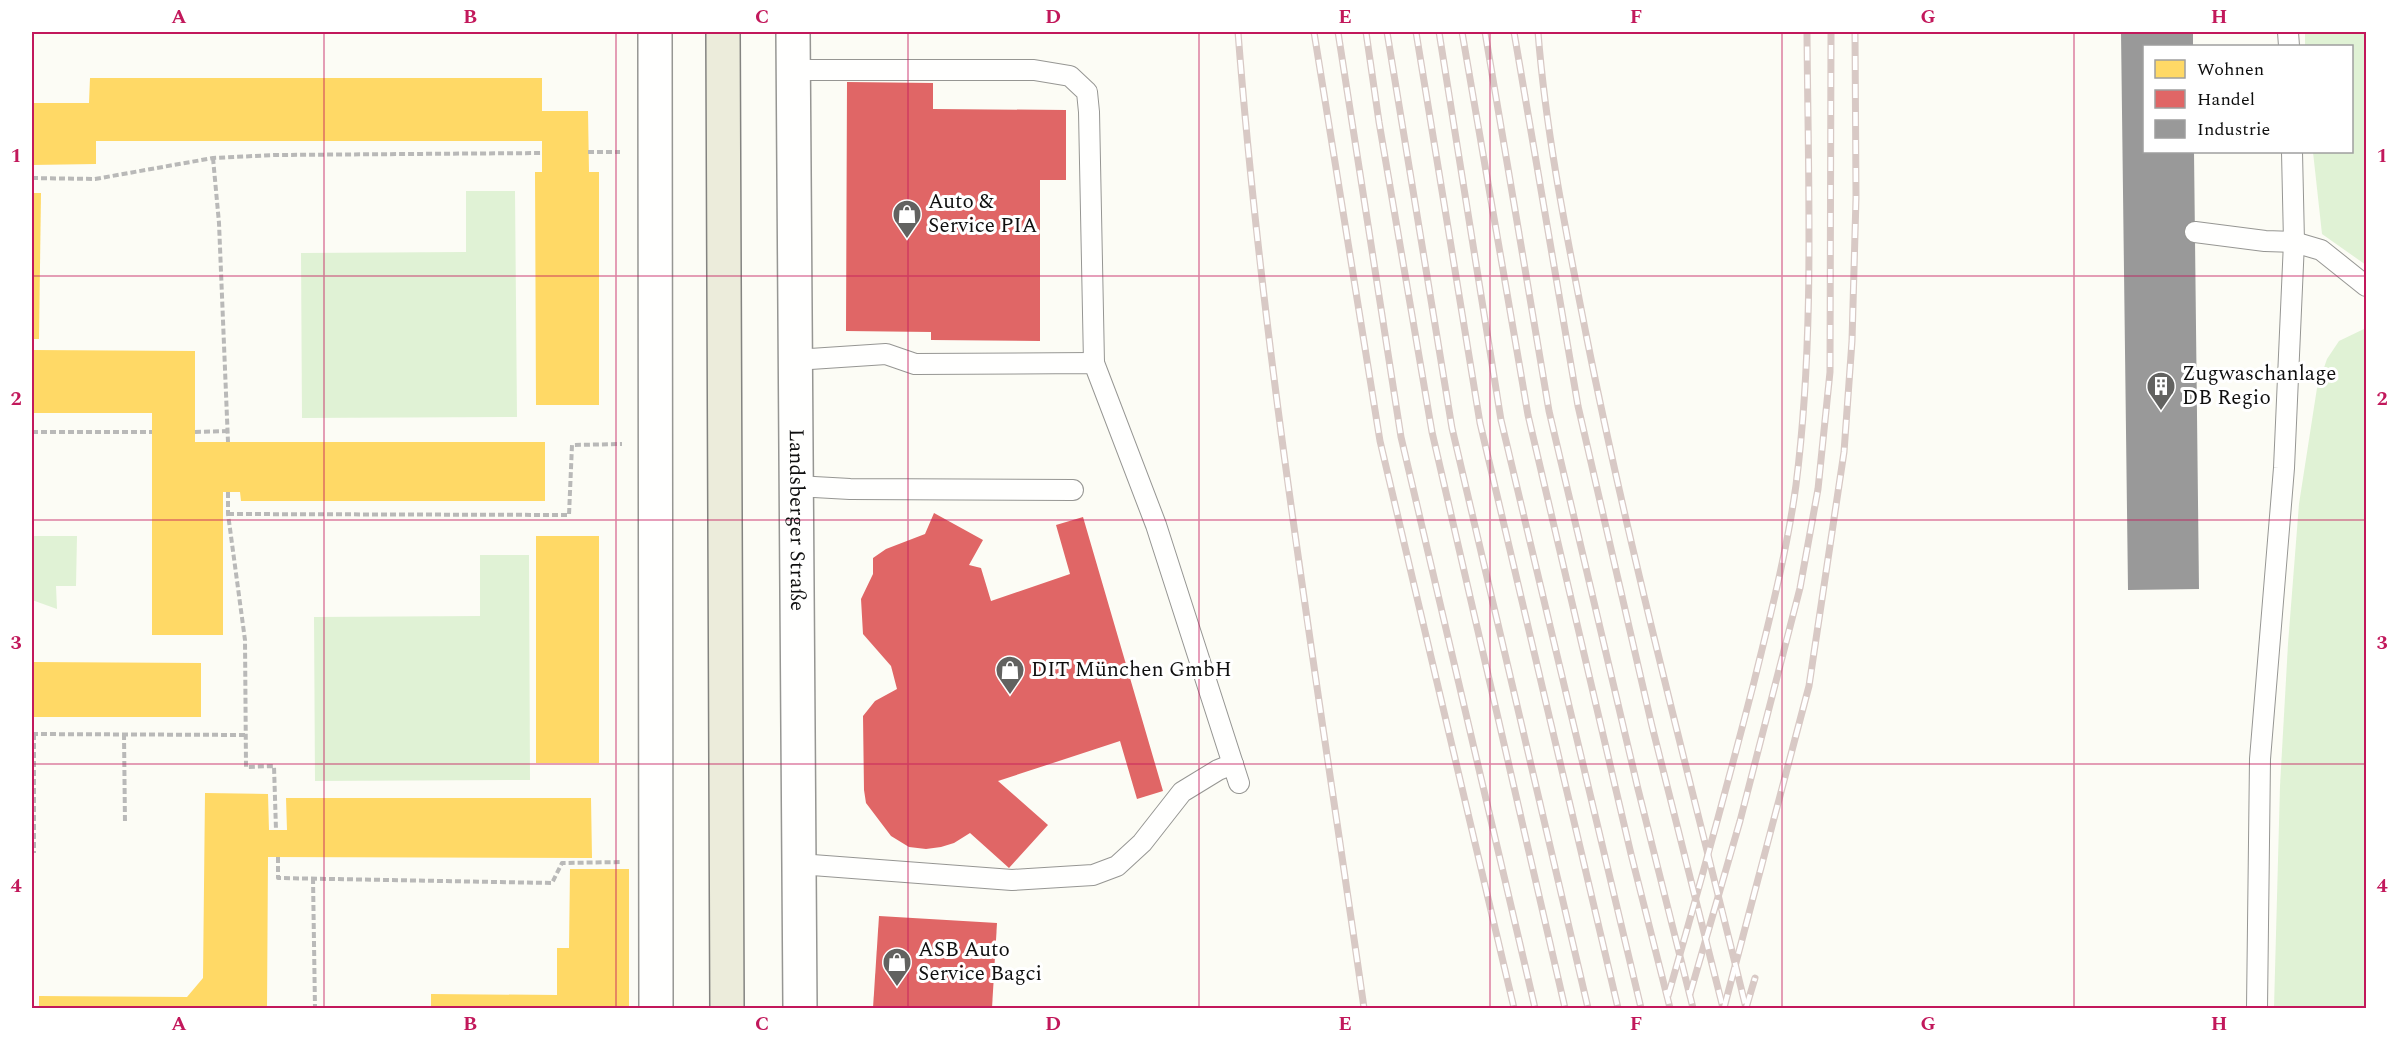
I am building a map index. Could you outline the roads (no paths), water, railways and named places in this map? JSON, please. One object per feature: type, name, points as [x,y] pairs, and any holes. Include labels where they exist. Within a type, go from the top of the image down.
[{"type":"main road","points":[[723,32],[727,1008]]},
{"type":"street","points":[[655,32],[656,1008]]},
{"type":"street","name":"Landsberger Straße","points":[[792,32],[800,1008]]},
{"type":"lane","points":[[793,70],[1034,70],[1070,76],[1087,92],[1094,363],[1156,525],[1239,783]]},
{"type":"lane","points":[[2257,1008],[2260,759],[2284,468],[2294,242],[2292,153]]},
{"type":"lane","points":[[2195,232],[2265,241],[2294,242],[2321,250],[2367,286]]},
{"type":"lane","points":[[795,360],[886,354],[915,364],[1094,363]]},
{"type":"lane","points":[[796,486],[850,489],[1073,490]]},
{"type":"lane","points":[[799,864],[1012,880],[1092,875],[1117,866],[1142,843],[1182,792],[1218,770],[1233,764]]},
{"type":"railway","points":[[1238,32],[1249,155],[1277,399],[1364,1008]]},
{"type":"railway","points":[[1314,32],[1380,441],[1514,1008]]},
{"type":"railway","points":[[1338,32],[1401,437],[1535,1008]]},
{"type":"railway","points":[[1366,32],[1379,122],[1432,432],[1565,1008]]},
{"type":"railway","points":[[1387,32],[1452,428],[1588,1008]]},
{"type":"railway","points":[[1416,32],[1480,423],[1618,1008]]},
{"type":"railway","points":[[1439,32],[1501,420],[1641,1008]]},
{"type":"railway","points":[[1462,32],[1528,415],[1631,854],[1670,1008]]},
{"type":"railway","points":[[1485,32],[1549,411],[1638,789],[1693,1008]]},
{"type":"railway","points":[[1514,32],[1578,406],[1652,726],[1723,1008]]},
{"type":"railway","points":[[1538,32],[1546,109],[1579,301],[1623,507],[1746,1008]]},
{"type":"railway","points":[[1668,996],[1754,682],[1783,559],[1796,485],[1802,429],[1808,315],[1807,32]]},
{"type":"railway","points":[[1690,994],[1740,821],[1800,588],[1818,489],[1830,372],[1831,32]]},
{"type":"railway","points":[[1724,1008],[1809,686],[1844,452],[1852,341],[1856,198],[1855,32]]},
{"type":"railway","points":[[1746,1008],[1755,978]]},
{"type":"place","name":"Auto & Service PIA","points":[[907,240]]},
{"type":"place","name":"Zugwaschanlage DB Regio","points":[[2161,412]]},
{"type":"place","name":"DIT München GmbH","points":[[1010,696]]},
{"type":"place","name":"ASB Auto Service Bagci","points":[[897,988]]}]
